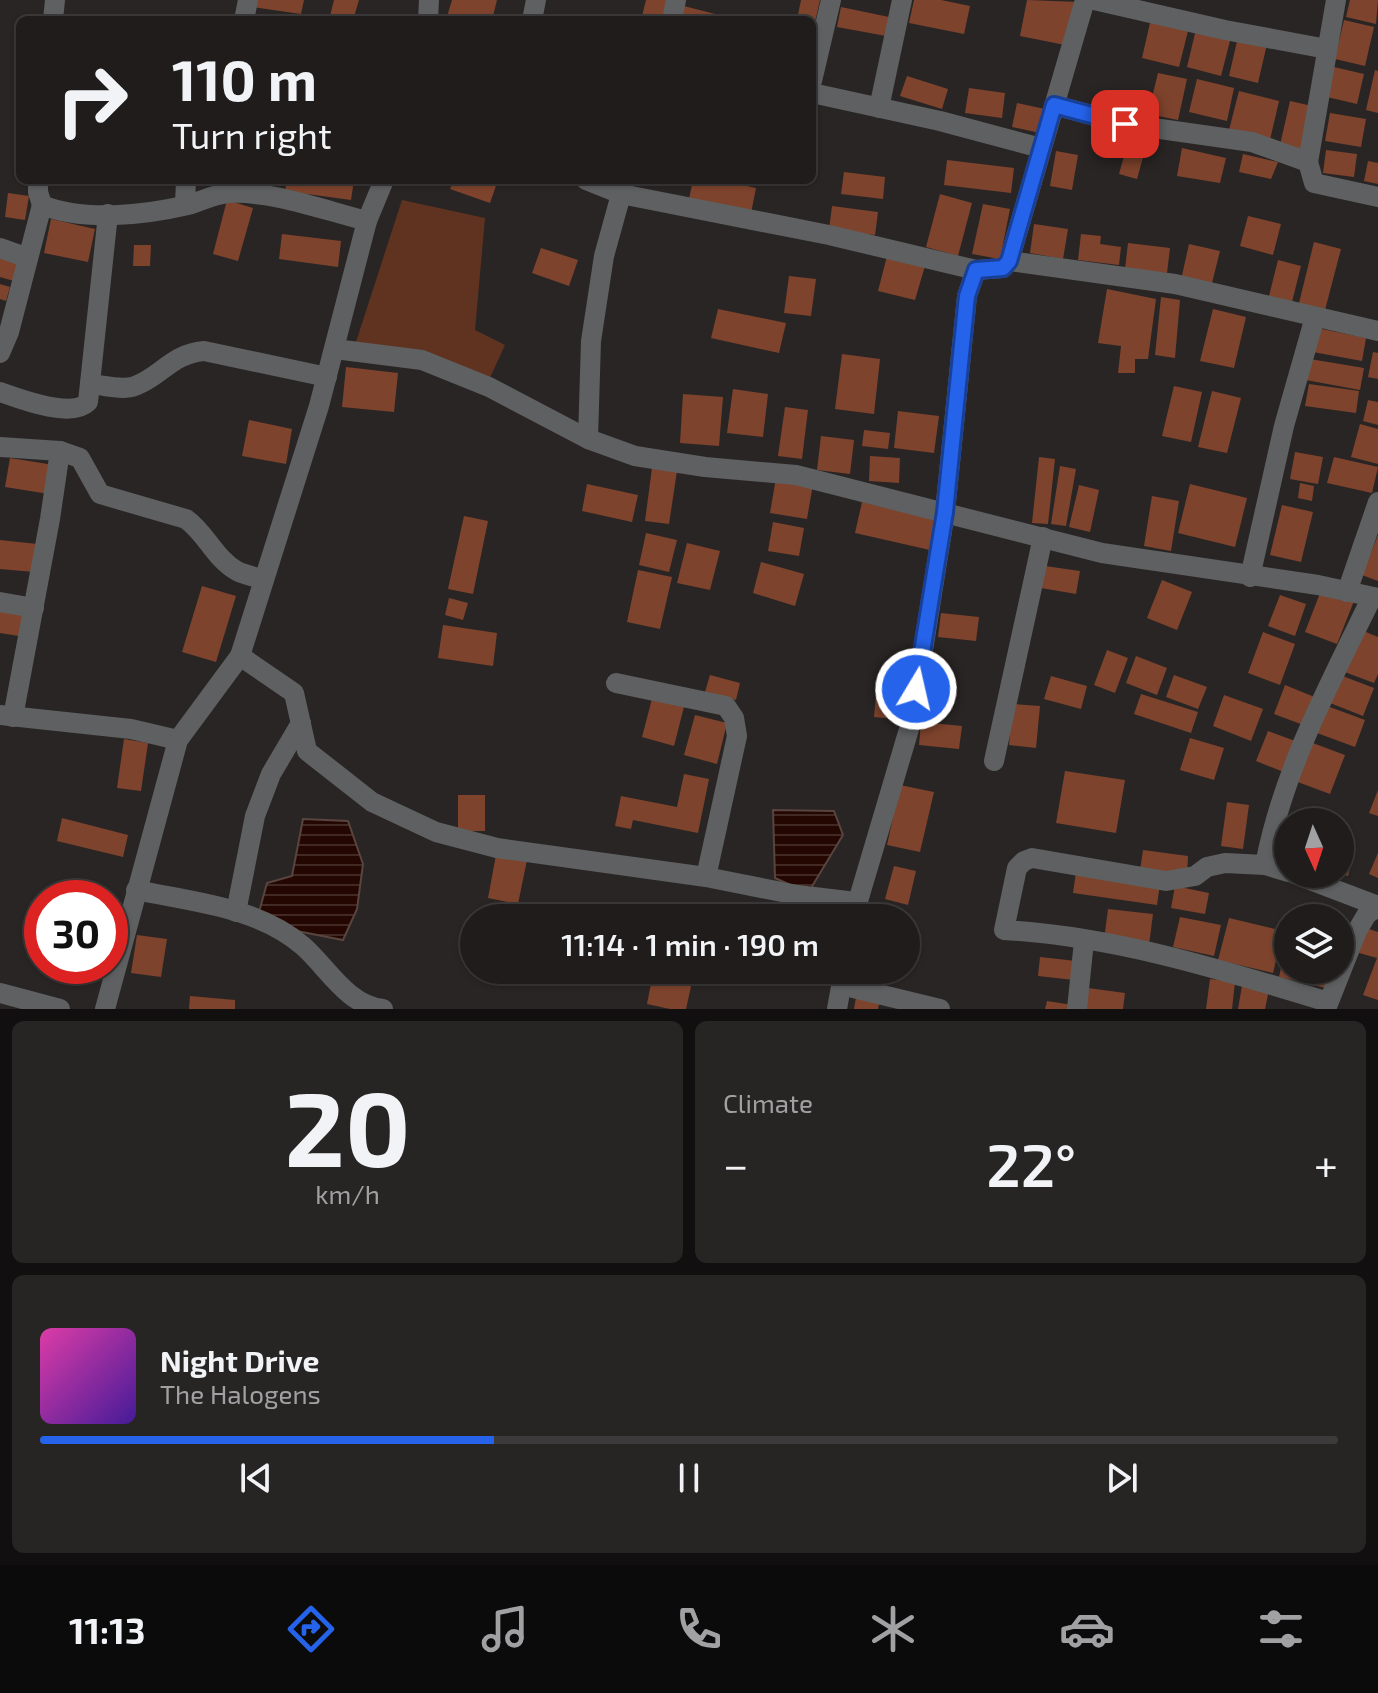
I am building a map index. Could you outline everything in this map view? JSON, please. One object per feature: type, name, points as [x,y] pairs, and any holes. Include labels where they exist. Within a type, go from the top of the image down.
[{"type":"street","points":[[816,64],[831,0]]},
{"type":"street","points":[[879,108],[902,0]]},
{"type":"street","points":[[588,439],[591,341],[604,256],[623,187],[976,270],[1003,268],[1009,261],[1085,0]]},
{"type":"street","points":[[1094,0],[1327,49]]},
{"type":"street","points":[[1336,0],[1308,162],[1314,183],[1378,197]]},
{"type":"street","points":[[816,94],[1041,148]]},
{"type":"street","points":[[1054,105],[1125,124],[1252,142],[1308,162]]},
{"type":"street","points":[[0,353],[9,332],[42,205],[38,184]]},
{"type":"street","points":[[185,205],[186,184]]},
{"type":"street","points":[[105,1009],[178,740],[240,656],[327,377],[367,221],[382,184]]},
{"type":"street","points":[[42,205],[70,213],[133,214],[185,205],[223,193],[245,193],[367,221]]},
{"type":"street","points":[[0,392],[63,409],[76,408],[88,402],[108,214]]},
{"type":"street","points":[[0,248],[28,258]]},
{"type":"street","points":[[1009,261],[1175,284],[1378,331]]},
{"type":"street","points":[[856,904],[912,719],[945,512],[967,296],[976,270]]},
{"type":"street","points":[[1250,577],[1284,426],[1315,317]]},
{"type":"street","points":[[335,349],[422,360],[489,387],[588,439],[635,456],[705,467],[796,475],[1102,553],[1318,585],[1375,598],[1305,737],[1272,825],[1265,865]]},
{"type":"street","points":[[90,384],[135,386],[175,359],[204,351],[327,377]]},
{"type":"street","points":[[0,447],[60,451],[80,458],[100,494],[186,519],[197,527],[224,561],[239,572],[263,579]]},
{"type":"street","points":[[60,451],[34,608],[7,716],[131,729],[178,740]]},
{"type":"street","points":[[1347,592],[1378,502]]},
{"type":"street","points":[[994,761],[1043,537]]},
{"type":"street","points":[[0,602],[34,608]]},
{"type":"street","points":[[240,656],[294,693],[301,736],[307,751],[372,802],[436,832],[497,848],[706,877],[831,904]]},
{"type":"street","points":[[616,683],[726,706],[734,718],[737,736],[731,771],[706,877]]},
{"type":"street","points":[[236,912],[255,816],[271,774],[301,723]]},
{"type":"street","points":[[1274,868],[1225,863],[1207,867],[1195,876],[1166,881],[1032,858],[1017,868],[1004,930],[1034,932],[1182,960],[1327,1006],[1357,931],[1367,914],[1378,906]]},
{"type":"street","points":[[1331,888],[1378,906]]},
{"type":"street","points":[[136,890],[236,912],[276,926],[304,947],[351,996],[371,1007],[383,1009]]},
{"type":"street","points":[[1077,1009],[1084,941]]},
{"type":"street","points":[[837,1009],[842,984]]},
{"type":"street","points":[[862,984],[940,1009]]},
{"type":"street","points":[[0,993],[60,1009]]},
{"type":"shaded area","points":[[402,200],[485,218],[475,330],[505,345],[488,382],[356,342]]},
{"type":"shaded area","points":[[773,810],[834,811],[843,835],[808,893],[775,878]]},
{"type":"shaded area","points":[[303,819],[348,821],[363,864],[357,909],[343,940],[256,923],[267,883],[292,876]]},
{"type":"building","points":[[254,0],[304,0],[301,14],[252,7]]},
{"type":"building","points":[[334,0],[359,0],[354,16],[330,16]]},
{"type":"building","points":[[452,0],[497,0],[493,16],[447,16]]},
{"type":"building","points":[[646,0],[673,0],[670,16],[642,16]]},
{"type":"building","points":[[801,0],[820,0],[816,18],[798,16]]},
{"type":"building","points":[[914,0],[941,0],[970,6],[964,34],[909,23]]},
{"type":"building","points":[[1027,0],[1079,2],[1070,46],[1020,36]]},
{"type":"building","points":[[1350,0],[1378,0],[1376,24],[1346,17]]},
{"type":"building","points":[[680,5],[723,16],[676,16]]},
{"type":"building","points":[[841,7],[889,17],[886,36],[837,27]]},
{"type":"building","points":[[1152,14],[1190,23],[1179,67],[1142,58]]},
{"type":"building","points":[[1344,20],[1374,27],[1365,66],[1335,59]]},
{"type":"building","points":[[1197,25],[1232,33],[1221,76],[1187,67]]},
{"type":"building","points":[[1238,37],[1267,44],[1258,83],[1229,76]]},
{"type":"building","points":[[1334,67],[1364,74],[1357,104],[1327,97]]},
{"type":"building","points":[[1375,70],[1378,71],[1378,113],[1366,110]]},
{"type":"building","points":[[1158,73],[1187,79],[1178,120],[1148,114]]},
{"type":"building","points":[[907,76],[948,89],[942,109],[900,96]]},
{"type":"building","points":[[1197,79],[1234,88],[1227,121],[1189,112]]},
{"type":"building","points":[[969,88],[1005,93],[1002,118],[965,113]]},
{"type":"building","points":[[1239,91],[1279,101],[1270,140],[1229,130]]},
{"type":"building","points":[[1290,101],[1312,106],[1302,150],[1280,145]]},
{"type":"building","points":[[1017,103],[1045,109],[1040,133],[1012,127]]},
{"type":"building","points":[[1330,113],[1366,119],[1361,147],[1325,141]]},
{"type":"building","points":[[1182,148],[1226,158],[1220,183],[1177,176]]},
{"type":"building","points":[[1126,149],[1144,154],[1137,179],[1119,174]]},
{"type":"building","points":[[1326,150],[1357,154],[1354,177],[1323,173]]},
{"type":"building","points":[[1056,151],[1078,155],[1072,190],[1050,186]]},
{"type":"building","points":[[1243,154],[1278,162],[1271,179],[1239,172]]},
{"type":"building","points":[[947,160],[1014,168],[1011,193],[944,185]]},
{"type":"building","points":[[1368,161],[1378,163],[1378,184],[1364,181]]},
{"type":"building","points":[[844,172],[885,177],[883,199],[841,194]]},
{"type":"building","points":[[286,184],[353,184],[351,200],[285,191]]},
{"type":"building","points":[[452,184],[497,184],[490,203],[450,189]]},
{"type":"building","points":[[692,184],[738,184],[756,188],[751,213],[689,199]]},
{"type":"building","points":[[8,193],[29,196],[25,220],[5,217]]},
{"type":"building","points":[[940,194],[972,203],[958,256],[926,247]]},
{"type":"building","points":[[227,200],[253,208],[238,261],[213,254]]},
{"type":"building","points":[[983,204],[1010,209],[1000,259],[972,254]]},
{"type":"building","points":[[832,206],[878,212],[875,235],[829,230]]},
{"type":"building","points":[[1248,216],[1281,224],[1273,255],[1240,246]]},
{"type":"building","points":[[51,219],[95,229],[88,262],[44,253]]},
{"type":"building","points":[[1034,224],[1068,229],[1063,259],[1030,253]]},
{"type":"building","points":[[282,234],[341,241],[338,267],[279,259]]},
{"type":"building","points":[[1081,234],[1101,236],[1100,244],[1121,247],[1119,265],[1078,260]]},
{"type":"building","points":[[1314,242],[1341,249],[1325,310],[1299,303]]},
{"type":"building","points":[[1128,243],[1170,248],[1167,273],[1125,269]]},
{"type":"building","points":[[1189,244],[1220,251],[1211,287],[1181,280]]},
{"type":"building","points":[[134,245],[151,245],[150,266],[133,266]]},
{"type":"building","points":[[541,248],[578,260],[569,286],[532,273]]},
{"type":"building","points":[[0,256],[20,262],[14,281],[0,277]]},
{"type":"building","points":[[887,256],[925,266],[915,300],[878,291]]},
{"type":"building","points":[[1278,260],[1301,266],[1292,302],[1269,296]]},
{"type":"building","points":[[789,276],[816,279],[811,316],[784,313]]},
{"type":"building","points":[[0,284],[10,287],[6,301],[0,299]]},
{"type":"building","points":[[1107,289],[1156,299],[1148,359],[1135,359],[1135,373],[1118,373],[1121,346],[1098,343]]},
{"type":"building","points":[[1161,297],[1180,300],[1175,358],[1155,355]]},
{"type":"building","points":[[718,309],[786,323],[779,353],[711,338]]},
{"type":"building","points":[[1213,309],[1246,317],[1234,368],[1200,361]]},
{"type":"building","points":[[1317,328],[1366,338],[1362,361],[1313,352]]},
{"type":"building","points":[[1373,352],[1378,353],[1378,379],[1368,377]]},
{"type":"building","points":[[842,354],[880,359],[874,414],[835,409]]},
{"type":"building","points":[[1310,359],[1364,368],[1360,390],[1306,380]]},
{"type":"building","points":[[346,367],[398,373],[394,412],[342,407]]},
{"type":"building","points":[[1309,384],[1359,391],[1356,413],[1305,406]]},
{"type":"building","points":[[1174,386],[1202,392],[1191,442],[1162,436]]},
{"type":"building","points":[[733,389],[768,394],[763,437],[727,433]]},
{"type":"building","points":[[1212,391],[1241,398],[1227,453],[1198,447]]},
{"type":"building","points":[[683,394],[723,397],[719,446],[680,443]]},
{"type":"building","points":[[1368,400],[1378,402],[1378,425],[1363,421]]},
{"type":"building","points":[[785,407],[808,410],[802,459],[778,456]]},
{"type":"building","points":[[898,411],[939,416],[934,453],[894,448]]},
{"type":"building","points":[[249,420],[292,429],[286,464],[242,456]]},
{"type":"building","points":[[1360,424],[1378,429],[1378,464],[1351,457]]},
{"type":"building","points":[[864,430],[890,433],[888,449],[862,446]]},
{"type":"building","points":[[821,436],[854,440],[850,474],[817,470]]},
{"type":"building","points":[[1295,452],[1323,457],[1318,484],[1290,479]]},
{"type":"building","points":[[870,456],[900,458],[899,483],[869,481]]},
{"type":"building","points":[[1039,457],[1055,459],[1048,524],[1032,523]]},
{"type":"building","points":[[1334,457],[1378,467],[1372,493],[1327,483]]},
{"type":"building","points":[[10,458],[54,465],[49,494],[5,487]]},
{"type":"building","points":[[1060,466],[1076,469],[1066,526],[1051,524]]},
{"type":"building","points":[[652,468],[677,471],[669,524],[645,521]]},
{"type":"building","points":[[776,478],[813,484],[807,519],[770,513]]},
{"type":"building","points":[[1300,483],[1314,486],[1312,501],[1298,498]]},
{"type":"building","points":[[587,484],[638,495],[632,522],[582,511]]},
{"type":"building","points":[[1190,484],[1247,498],[1235,547],[1178,533]]},
{"type":"building","points":[[1079,485],[1099,490],[1090,532],[1069,527]]},
{"type":"building","points":[[1152,496],[1179,501],[1171,551],[1144,546]]},
{"type":"building","points":[[862,502],[937,519],[930,550],[855,533]]},
{"type":"building","points":[[1282,505],[1313,512],[1301,562],[1270,555]]},
{"type":"building","points":[[464,516],[488,521],[473,594],[448,589]]},
{"type":"building","points":[[773,522],[804,528],[799,556],[768,551]]},
{"type":"building","points":[[646,533],[677,540],[669,572],[639,565]]},
{"type":"building","points":[[1378,535],[1378,581],[1362,575]]},
{"type":"building","points":[[0,540],[37,544],[34,572],[0,569]]},
{"type":"building","points":[[687,543],[720,551],[710,590],[677,583]]},
{"type":"building","points":[[761,562],[804,574],[795,606],[753,593]]},
{"type":"building","points":[[1045,566],[1080,571],[1076,594],[1041,588]]},
{"type":"building","points":[[638,570],[672,577],[660,629],[627,622]]},
{"type":"building","points":[[1162,580],[1192,592],[1177,630],[1147,618]]},
{"type":"building","points":[[202,586],[236,596],[216,662],[182,652]]},
{"type":"building","points":[[1322,588],[1354,601],[1337,644],[1305,632]]},
{"type":"building","points":[[1280,595],[1306,604],[1295,636],[1268,626]]},
{"type":"building","points":[[449,598],[468,603],[463,620],[445,615]]},
{"type":"building","points":[[0,607],[29,611],[25,637],[0,633]]},
{"type":"building","points":[[941,613],[979,617],[976,641],[938,637]]},
{"type":"building","points":[[443,625],[497,633],[493,666],[438,658]]},
{"type":"building","points":[[1361,630],[1378,637],[1378,674],[1374,683],[1342,671]]},
{"type":"building","points":[[1263,632],[1295,644],[1280,685],[1248,673]]},
{"type":"building","points":[[1107,650],[1128,658],[1115,693],[1094,685]]},
{"type":"building","points":[[1136,656],[1167,668],[1157,695],[1126,683]]},
{"type":"building","points":[[710,675],[740,683],[736,700],[705,692]]},
{"type":"building","points":[[1174,675],[1207,687],[1198,709],[1166,697]]},
{"type":"building","points":[[1340,675],[1374,688],[1363,716],[1330,703]]},
{"type":"building","points":[[1051,676],[1087,686],[1081,709],[1044,699]]},
{"type":"building","points":[[1285,685],[1317,698],[1306,726],[1274,714]]},
{"type":"building","points":[[876,694],[908,697],[906,720],[874,717]]},
{"type":"building","points":[[1141,694],[1198,712],[1191,733],[1134,714]]},
{"type":"building","points":[[653,695],[685,703],[674,746],[642,737]]},
{"type":"building","points":[[1224,695],[1263,709],[1251,741],[1213,726]]},
{"type":"building","points":[[1012,704],[1040,706],[1036,748],[1009,745]]},
{"type":"building","points":[[1327,706],[1365,720],[1355,747],[1317,733]]},
{"type":"building","points":[[695,715],[727,723],[717,764],[684,755]]},
{"type":"building","points":[[921,722],[962,726],[959,749],[919,745]]},
{"type":"building","points":[[1268,731],[1298,742],[1286,773],[1256,761]]},
{"type":"building","points":[[1190,738],[1224,748],[1214,780],[1180,770]]},
{"type":"building","points":[[124,739],[148,743],[141,791],[117,788]]},
{"type":"building","points":[[1310,742],[1345,755],[1330,794],[1295,781]]},
{"type":"building","points":[[1065,771],[1125,780],[1116,833],[1056,823]]},
{"type":"building","points":[[684,774],[709,779],[698,833],[633,820],[631,829],[615,826],[621,796],[677,807]]},
{"type":"building","points":[[900,785],[934,792],[920,852],[887,845]]},
{"type":"building","points":[[1378,790],[1378,816],[1369,813]]},
{"type":"building","points":[[458,795],[485,795],[485,831],[458,831]]},
{"type":"building","points":[[1227,802],[1249,805],[1243,849],[1221,846]]},
{"type":"building","points":[[62,818],[128,835],[123,857],[57,841]]},
{"type":"building","points":[[1143,850],[1188,856],[1187,874],[1140,871]]},
{"type":"building","points":[[1378,853],[1378,878],[1369,874]]},
{"type":"building","points":[[496,855],[527,860],[518,904],[488,898]]},
{"type":"building","points":[[894,866],[916,871],[908,904],[885,899]]},
{"type":"building","points":[[1076,872],[1160,884],[1157,905],[1073,893]]},
{"type":"building","points":[[1175,886],[1209,893],[1205,914],[1171,908]]},
{"type":"building","points":[[1108,909],[1153,914],[1149,945],[1104,940]]},
{"type":"building","points":[[1180,917],[1221,925],[1214,956],[1173,947]]},
{"type":"building","points":[[1229,918],[1274,929],[1273,973],[1218,960]]},
{"type":"building","points":[[1366,928],[1378,932],[1378,1000],[1363,995],[1377,958],[1359,953]]},
{"type":"building","points":[[137,935],[167,939],[161,977],[131,973]]},
{"type":"building","points":[[1040,957],[1076,961],[1074,980],[1038,976]]},
{"type":"building","points":[[1210,979],[1235,982],[1232,1009],[1206,1009]]},
{"type":"building","points":[[1243,980],[1270,985],[1265,1009],[1238,1009]]},
{"type":"building","points":[[651,984],[692,984],[686,1009],[647,1004]]},
{"type":"building","points":[[1088,988],[1125,993],[1123,1009],[1085,1009]]},
{"type":"building","points":[[857,991],[881,994],[878,1009],[854,1009]]},
{"type":"building","points":[[190,996],[235,1000],[235,1009],[189,1009]]},
{"type":"building","points":[[1047,1001],[1073,1005],[1073,1009],[1045,1009]]},
{"type":"route","points":[[916,689],[945,512],[967,296],[971,283],[976,270],[1003,268],[1009,261],[1054,105],[1125,124]]}]
